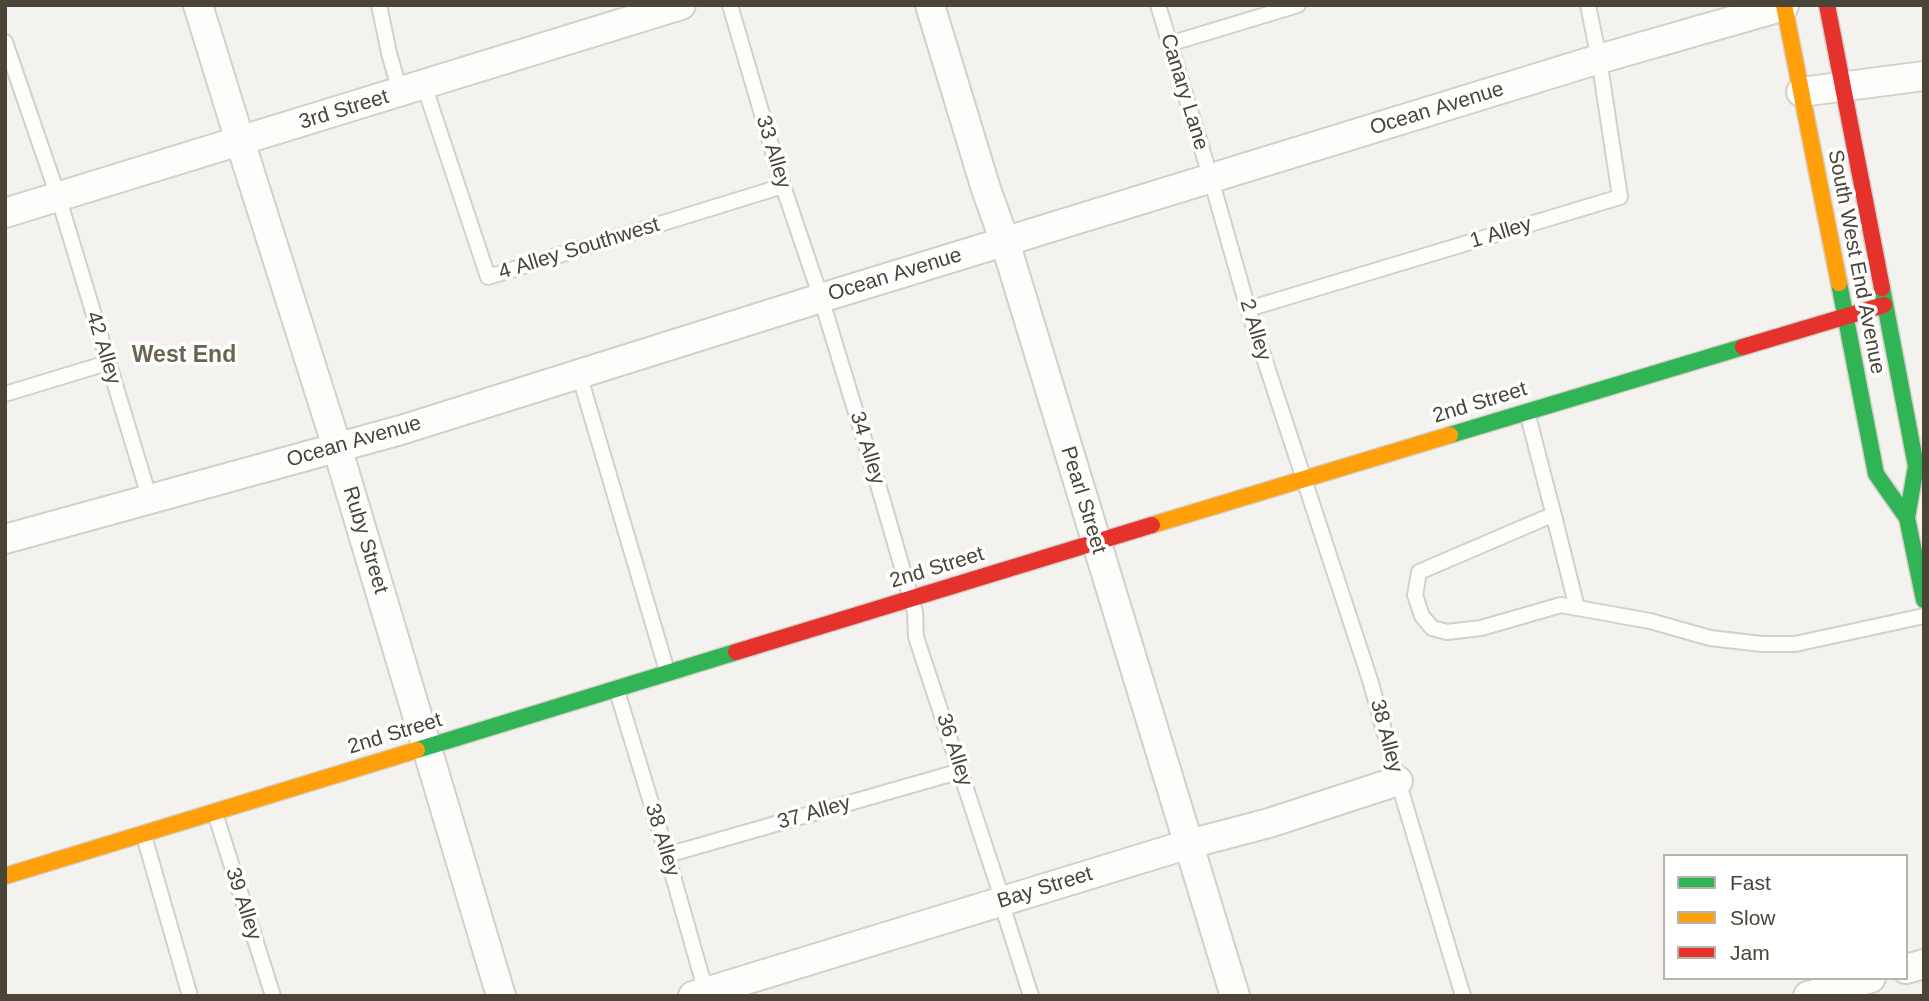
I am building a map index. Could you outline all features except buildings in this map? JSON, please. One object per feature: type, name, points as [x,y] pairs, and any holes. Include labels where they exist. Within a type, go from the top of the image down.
[{"type":"street","name":"Ruby Street","points":[[198,5],[337,447],[501,996]]},
{"type":"street","name":"3rd Street","points":[[5,213],[681,5]]},
{"type":"street","name":"Pearl Street","points":[[930,5],[1235,996]]},
{"type":"street","name":"South West End Avenue","points":[[1827,5],[1916,466],[1916,517],[1924,600]]},
{"type":"street","name":"Ocean Avenue","points":[[5,539],[401,430],[1599,59],[1784,6]]},
{"type":"street","name":"South West End Avenue","points":[[1784,6],[1876,474],[1916,517]]},
{"type":"street","points":[[1801,92],[1924,76]]},
{"type":"street","name":"2nd Street","points":[[5,876],[1095,541],[1884,305]]},
{"type":"street","name":"Bay Street","points":[[699,994],[1398,781]]},
{"type":"street","points":[[1808,996],[1864,980]]},
{"type":"lane","points":[[379,5],[389,53],[412,88]]},
{"type":"lane","name":"33 Alley","points":[[730,5],[783,186],[821,298]]},
{"type":"lane","name":"Canary Lane","points":[[1158,5],[1212,179]]},
{"type":"lane","points":[[1169,44],[1298,5]]},
{"type":"lane","points":[[1588,5],[1599,59]]},
{"type":"lane","name":"42 Alley","points":[[5,42],[58,197],[150,500]]},
{"type":"lane","name":"1 Alley","points":[[1248,309],[1620,197],[1599,59]]},
{"type":"lane","name":"4 Alley Southwest","points":[[412,88],[488,276],[783,186]]},
{"type":"lane","name":"2 Alley","points":[[1212,179],[1248,309],[1303,478]]},
{"type":"lane","name":"34 Alley","points":[[821,298],[911,598]]},
{"type":"lane","points":[[5,394],[107,363]]},
{"type":"lane","points":[[579,374],[668,673]]},
{"type":"lane","points":[[1527,411],[1577,608]]},
{"type":"lane","name":"38 Alley","points":[[1303,478],[1370,680],[1463,996]]},
{"type":"lane","points":[[1554,516],[1419,572],[1415,595],[1422,617],[1432,628],[1447,632],[1481,628],[1560,605],[1650,621],[1710,638],[1762,644],[1795,644],[1924,616]]},
{"type":"lane","name":"36 Alley","points":[[911,598],[915,612],[916,637],[1003,901],[1004,914],[1031,996]]},
{"type":"lane","name":"38 Alley","points":[[616,689],[667,855],[699,994]]},
{"type":"lane","name":"37 Alley","points":[[667,855],[961,771]]},
{"type":"lane","name":"39 Alley","points":[[214,812],[273,996]]},
{"type":"lane","points":[[144,834],[190,996]]},
{"type":"traffic: fast","points":[[1839,283],[1876,474],[1907,518]]},
{"type":"traffic: fast","points":[[1882,288],[1916,466],[1907,518],[1924,600]]},
{"type":"traffic: fast","points":[[1450,435],[1743,347]]},
{"type":"traffic: fast","points":[[417,750],[736,652]]},
{"type":"traffic: slow","points":[[1784,5],[1839,283]]},
{"type":"traffic: slow","points":[[1152,525],[1450,435]]},
{"type":"traffic: slow","points":[[5,876],[417,750]]},
{"type":"traffic: jam","points":[[1827,5],[1882,288]]},
{"type":"traffic: jam","points":[[1743,347],[1884,305]]},
{"type":"traffic: jam","points":[[736,652],[1152,525]]},
{"type":"district","name":"West End","points":[[184,356]]}]
